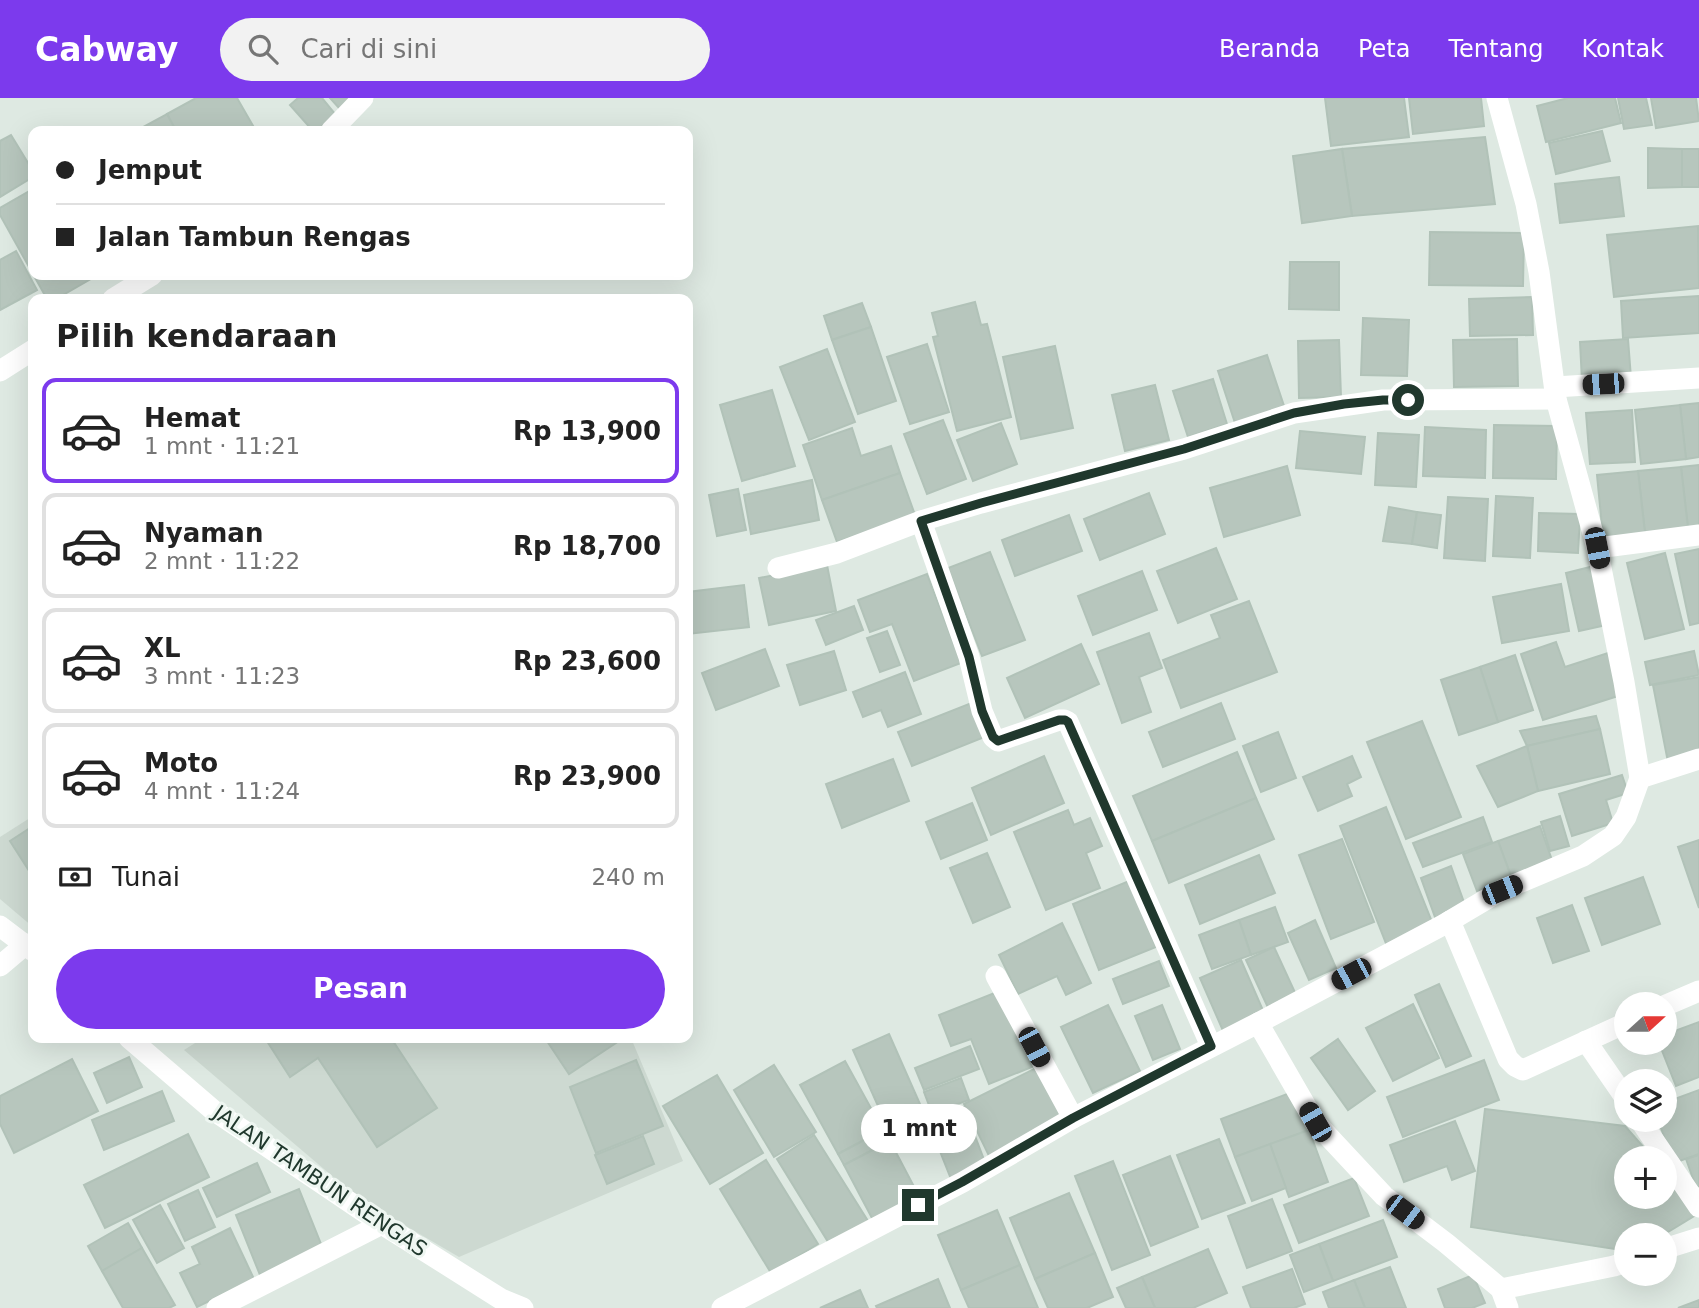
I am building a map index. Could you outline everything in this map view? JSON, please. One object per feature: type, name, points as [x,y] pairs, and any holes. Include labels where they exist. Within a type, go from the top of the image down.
[{"type":"street","points":[[336,126],[363,98]]},
{"type":"street","points":[[722,1308],[962,1182],[1073,1118],[1450,921],[1502,890],[1583,856],[1613,836],[1626,817],[1640,778],[1624,682],[1597,548],[1555,393],[1539,271],[1526,204],[1497,98]]},
{"type":"street","points":[[121,294],[144,280]]},
{"type":"street","points":[[0,370],[28,353]]},
{"type":"street","points":[[778,568],[837,553],[921,521],[1184,449],[1294,413],[1383,400],[1555,393],[1699,378]]},
{"type":"street","points":[[921,521],[969,657],[982,711],[993,737],[998,741],[1059,720],[1068,722],[1211,1046]]},
{"type":"street","points":[[1597,548],[1699,535]]},
{"type":"street","points":[[1640,778],[1699,758]]},
{"type":"street","points":[[1450,921],[1508,1059],[1515,1066],[1523,1070],[1614,1028]]},
{"type":"street","points":[[0,926],[28,947]]},
{"type":"street","points":[[0,966],[28,949]]},
{"type":"street","points":[[996,976],[1073,1118]]},
{"type":"street","points":[[1677,1000],[1699,990]]},
{"type":"street","points":[[1258,1023],[1315,1122],[1384,1196],[1446,1243],[1505,1299],[1614,1266]]},
{"type":"street","points":[[1586,1041],[1614,1082]]},
{"type":"street","name":"JALAN TAMBUN RENGAS","points":[[135,1043],[213,1111],[382,1224],[501,1299],[523,1308]]},
{"type":"street","points":[[1648,1132],[1699,1206]]},
{"type":"street","points":[[217,1308],[382,1224]]},
{"type":"street","points":[[1677,1245],[1699,1238]]},
{"type":"shaded area","points":[[28,819],[28,923],[0,899],[0,837]]},
{"type":"shaded area","points":[[195,1043],[633,1043],[683,1161],[459,1257],[358,1198],[184,1050]]},
{"type":"building","points":[[196,98],[237,98],[253,126],[173,126],[167,114]]},
{"type":"building","points":[[298,98],[322,98],[336,115],[323,126],[309,126],[290,105]]},
{"type":"building","points":[[330,98],[353,98],[340,109]]},
{"type":"building","points":[[1325,98],[1404,98],[1409,137],[1331,146]]},
{"type":"building","points":[[1409,98],[1481,98],[1484,126],[1413,134]]},
{"type":"building","points":[[1568,98],[1615,98],[1621,123],[1546,142],[1537,106]]},
{"type":"building","points":[[1618,98],[1646,98],[1652,125],[1624,129]]},
{"type":"building","points":[[1651,98],[1696,98],[1699,121],[1656,128]]},
{"type":"building","points":[[167,114],[173,126],[145,126]]},
{"type":"building","points":[[1602,131],[1610,161],[1556,174],[1549,143]]},
{"type":"building","points":[[11,135],[28,163],[28,180],[0,197],[0,141]]},
{"type":"building","points":[[1485,137],[1495,204],[1352,216],[1342,149]]},
{"type":"building","points":[[1648,148],[1682,149],[1682,187],[1648,188]]},
{"type":"building","points":[[1342,149],[1352,216],[1302,223],[1293,156]]},
{"type":"building","points":[[1682,149],[1699,149],[1699,187],[1682,187]]},
{"type":"building","points":[[1619,177],[1624,216],[1560,223],[1555,184]]},
{"type":"building","points":[[28,192],[28,265],[0,215],[0,208]]},
{"type":"building","points":[[1698,226],[1699,288],[1614,297],[1607,235]]},
{"type":"building","points":[[1430,232],[1524,233],[1523,286],[1429,285]]},
{"type":"building","points":[[16,251],[28,273],[28,280],[32,280],[37,290],[0,310],[0,260]]},
{"type":"building","points":[[1290,262],[1339,262],[1339,310],[1289,309]]},
{"type":"building","points":[[37,280],[89,280],[65,294],[44,294]]},
{"type":"building","points":[[1699,296],[1699,333],[1623,338],[1621,301]]},
{"type":"building","points":[[1532,297],[1533,335],[1470,336],[1469,299]]},
{"type":"building","points":[[975,302],[981,325],[987,324],[1011,417],[957,431],[933,337],[938,336],[932,313]]},
{"type":"building","points":[[862,303],[871,327],[832,340],[824,316]]},
{"type":"building","points":[[1363,318],[1409,320],[1407,376],[1361,375]]},
{"type":"building","points":[[871,327],[896,401],[858,414],[832,340]]},
{"type":"building","points":[[1517,339],[1518,386],[1454,387],[1453,340]]},
{"type":"building","points":[[1628,339],[1631,378],[1582,381],[1580,342]]},
{"type":"building","points":[[1339,340],[1341,397],[1299,398],[1298,341]]},
{"type":"building","points":[[927,344],[949,412],[910,424],[887,357]]},
{"type":"building","points":[[1055,346],[1073,428],[1021,439],[1003,357]]},
{"type":"building","points":[[827,349],[855,422],[809,440],[780,367]]},
{"type":"building","points":[[1267,355],[1284,406],[1235,423],[1218,371]]},
{"type":"building","points":[[1213,379],[1227,424],[1188,437],[1173,391]]},
{"type":"building","points":[[1155,385],[1169,440],[1125,451],[1112,395]]},
{"type":"building","points":[[772,390],[795,466],[742,481],[720,405]]},
{"type":"building","points":[[1699,403],[1699,457],[1686,459],[1680,405]]},
{"type":"building","points":[[1680,405],[1686,459],[1641,464],[1635,410]]},
{"type":"building","points":[[1632,410],[1635,462],[1590,464],[1586,413]]},
{"type":"building","points":[[943,420],[966,479],[927,494],[904,434]]},
{"type":"building","points":[[1001,423],[1017,464],[973,481],[957,440]]},
{"type":"building","points":[[1494,425],[1557,426],[1556,479],[1493,478]]},
{"type":"building","points":[[1425,427],[1486,430],[1485,478],[1423,476]]},
{"type":"building","points":[[852,428],[861,456],[891,446],[900,473],[822,500],[803,445]]},
{"type":"building","points":[[1300,431],[1365,437],[1361,474],[1296,468]]},
{"type":"building","points":[[1378,433],[1419,435],[1416,487],[1375,485]]},
{"type":"building","points":[[1699,465],[1699,527],[1688,528],[1681,467]]},
{"type":"building","points":[[1287,466],[1300,515],[1224,537],[1210,488]]},
{"type":"building","points":[[1681,467],[1688,528],[1645,533],[1638,471]]},
{"type":"building","points":[[1638,471],[1645,533],[1603,537],[1597,475]]},
{"type":"building","points":[[900,473],[915,515],[837,542],[822,500]]},
{"type":"building","points":[[812,480],[819,520],[751,534],[744,495]]},
{"type":"building","points":[[738,489],[746,530],[717,536],[709,495]]},
{"type":"building","points":[[1149,493],[1165,534],[1100,560],[1084,519]]},
{"type":"building","points":[[1496,496],[1533,498],[1530,558],[1493,556]]},
{"type":"building","points":[[1448,497],[1488,499],[1485,561],[1444,558]]},
{"type":"building","points":[[1389,507],[1417,512],[1412,544],[1383,541]]},
{"type":"building","points":[[1417,512],[1441,515],[1437,548],[1412,544]]},
{"type":"building","points":[[1539,513],[1580,514],[1578,553],[1538,551]]},
{"type":"building","points":[[1069,515],[1082,551],[1015,576],[1002,540]]},
{"type":"building","points":[[1216,548],[1237,599],[1178,623],[1157,571]]},
{"type":"building","points":[[1699,549],[1699,623],[1690,625],[1675,554]]},
{"type":"building","points":[[990,552],[1025,640],[982,656],[948,568]]},
{"type":"building","points":[[1665,553],[1684,629],[1645,639],[1627,563]]},
{"type":"building","points":[[827,565],[836,611],[769,625],[759,578]]},
{"type":"building","points":[[1598,565],[1611,624],[1579,631],[1566,573]]},
{"type":"building","points":[[1142,571],[1157,610],[1093,635],[1078,596]]},
{"type":"building","points":[[927,574],[961,663],[914,681],[892,624],[870,632],[858,600]]},
{"type":"building","points":[[1561,584],[1569,631],[1502,643],[1493,597]]},
{"type":"building","points":[[744,585],[749,627],[693,633],[693,591]]},
{"type":"building","points":[[1249,601],[1277,672],[1181,708],[1163,660],[1220,638],[1211,615]]},
{"type":"building","points":[[854,606],[863,630],[826,645],[816,620]]},
{"type":"building","points":[[887,631],[900,665],[880,672],[867,638]]},
{"type":"building","points":[[1149,633],[1162,668],[1139,677],[1151,712],[1122,723],[1097,652]]},
{"type":"building","points":[[1556,642],[1565,667],[1608,653],[1621,695],[1543,720],[1521,654]]},
{"type":"building","points":[[1081,644],[1099,684],[1025,718],[1007,678]]},
{"type":"building","points":[[765,649],[779,686],[716,710],[702,673]]},
{"type":"building","points":[[834,651],[846,690],[800,705],[787,665]]},
{"type":"building","points":[[1694,651],[1699,675],[1650,685],[1645,662]]},
{"type":"building","points":[[1515,655],[1533,710],[1498,722],[1480,667]]},
{"type":"building","points":[[1480,667],[1498,722],[1459,735],[1441,680]]},
{"type":"building","points":[[905,672],[921,714],[888,727],[881,710],[863,717],[853,692]]},
{"type":"building","points":[[1699,677],[1699,757],[1668,762],[1653,685]]},
{"type":"building","points":[[974,702],[987,736],[912,766],[898,732]]},
{"type":"building","points":[[1221,703],[1235,739],[1163,767],[1149,732]]},
{"type":"building","points":[[1596,716],[1600,729],[1527,746],[1520,731]]},
{"type":"building","points":[[1422,721],[1461,817],[1406,839],[1367,742]]},
{"type":"building","points":[[1600,729],[1610,774],[1538,791],[1527,746]]},
{"type":"building","points":[[1278,732],[1296,778],[1261,792],[1243,746]]},
{"type":"building","points":[[1527,746],[1538,791],[1498,807],[1477,766]]},
{"type":"building","points":[[1237,752],[1256,798],[1152,841],[1133,796]]},
{"type":"building","points":[[1044,756],[1064,803],[991,835],[972,788]]},
{"type":"building","points":[[1352,756],[1361,777],[1347,784],[1352,796],[1318,811],[1303,777]]},
{"type":"building","points":[[893,759],[909,801],[842,828],[826,784]]},
{"type":"building","points":[[1622,775],[1628,793],[1606,800],[1613,823],[1572,836],[1559,794]]},
{"type":"building","points":[[1256,798],[1274,839],[1169,883],[1152,841]]},
{"type":"building","points":[[972,803],[987,840],[941,859],[926,822]]},
{"type":"building","points":[[1386,807],[1434,927],[1387,946],[1340,826]]},
{"type":"building","points":[[1068,810],[1074,825],[1090,818],[1102,846],[1086,853],[1100,888],[1046,910],[1014,832]]},
{"type":"building","points":[[1560,816],[1569,846],[1550,851],[1541,822]]},
{"type":"building","points":[[1483,817],[1492,842],[1423,867],[1413,843]]},
{"type":"building","points":[[1540,826],[1553,863],[1512,879],[1498,841]]},
{"type":"building","points":[[28,829],[28,869],[10,841]]},
{"type":"building","points":[[1342,839],[1374,922],[1331,939],[1299,855]]},
{"type":"building","points":[[1699,840],[1699,908],[1678,847]]},
{"type":"building","points":[[1498,841],[1512,879],[1477,891],[1463,854]]},
{"type":"building","points":[[987,853],[1010,907],[973,923],[950,868]]},
{"type":"building","points":[[1259,855],[1275,893],[1200,924],[1185,885]]},
{"type":"building","points":[[1451,866],[1466,908],[1436,920],[1421,878]]},
{"type":"building","points":[[1643,877],[1660,924],[1602,945],[1585,898]]},
{"type":"building","points":[[1129,881],[1156,947],[1099,970],[1073,904]]},
{"type":"building","points":[[1572,905],[1589,951],[1553,963],[1537,918]]},
{"type":"building","points":[[1275,907],[1288,942],[1251,955],[1239,920]]},
{"type":"building","points":[[1239,920],[1251,955],[1212,969],[1199,935]]},
{"type":"building","points":[[1315,920],[1336,968],[1309,980],[1288,933]]},
{"type":"building","points":[[1062,923],[1091,983],[1066,995],[1057,976],[1018,994],[999,955]]},
{"type":"building","points":[[1274,947],[1298,999],[1270,1012],[1246,960]]},
{"type":"building","points":[[1241,960],[1265,1015],[1224,1033],[1200,978]]},
{"type":"building","points":[[1159,961],[1169,986],[1123,1004],[1113,979]]},
{"type":"building","points":[[1439,984],[1471,1056],[1446,1067],[1415,995]]},
{"type":"building","points":[[1002,990],[1032,1067],[989,1084],[971,1039],[951,1046],[939,1015]]},
{"type":"building","points":[[1413,1004],[1439,1058],[1393,1081],[1366,1028]]},
{"type":"building","points":[[1108,1005],[1140,1071],[1093,1093],[1061,1027]]},
{"type":"building","points":[[1162,1005],[1180,1049],[1153,1060],[1135,1016]]},
{"type":"building","points":[[1699,1022],[1699,1077],[1677,1086],[1677,1069],[1669,1069],[1664,1055],[1677,1055],[1677,1030]]},
{"type":"building","points":[[889,1034],[931,1129],[895,1144],[853,1050]]},
{"type":"building","points":[[1338,1039],[1375,1091],[1348,1110],[1311,1058]]},
{"type":"building","points":[[268,1043],[394,1043],[437,1108],[377,1147],[318,1058],[290,1077]]},
{"type":"building","points":[[548,1043],[616,1043],[569,1074]]},
{"type":"building","points":[[970,1046],[979,1069],[924,1090],[915,1068]]},
{"type":"building","points":[[129,1057],[142,1087],[107,1103],[94,1073]]},
{"type":"building","points":[[72,1059],[98,1111],[14,1153],[0,1124],[0,1096]]},
{"type":"building","points":[[636,1060],[663,1126],[596,1153],[570,1087]]},
{"type":"building","points":[[1484,1060],[1499,1100],[1403,1137],[1387,1097]]},
{"type":"building","points":[[845,1061],[883,1130],[838,1154],[800,1085]]},
{"type":"building","points":[[774,1065],[816,1132],[774,1157],[734,1090]]},
{"type":"building","points":[[1040,1066],[1067,1119],[990,1158],[964,1104]]},
{"type":"building","points":[[717,1075],[763,1153],[710,1184],[663,1106]]},
{"type":"building","points":[[961,1078],[969,1100],[932,1113],[924,1092]]},
{"type":"building","points":[[1699,1090],[1699,1154],[1677,1162],[1677,1146],[1668,1146],[1662,1132],[1677,1132],[1677,1098]]},
{"type":"building","points":[[162,1091],[174,1121],[104,1150],[92,1120]]},
{"type":"building","points":[[1295,1091],[1309,1130],[1235,1157],[1221,1119]]},
{"type":"building","points":[[964,1107],[986,1165],[951,1179],[928,1121]]},
{"type":"building","points":[[1485,1109],[1614,1125],[1614,1132],[1630,1132],[1642,1146],[1614,1146],[1614,1209],[1677,1209],[1677,1187],[1699,1213],[1677,1226],[1677,1223],[1614,1223],[1614,1249],[1471,1227]]},
{"type":"building","points":[[1455,1121],[1475,1171],[1452,1180],[1447,1166],[1404,1182],[1390,1145]]},
{"type":"building","points":[[883,1130],[890,1141],[844,1165],[838,1154]]},
{"type":"building","points":[[1309,1130],[1328,1182],[1289,1197],[1270,1144]]},
{"type":"building","points":[[188,1134],[209,1177],[105,1228],[84,1185]]},
{"type":"building","points":[[814,1135],[868,1221],[830,1245],[777,1159]]},
{"type":"building","points":[[643,1136],[654,1164],[607,1184],[595,1155]]},
{"type":"building","points":[[1219,1139],[1245,1203],[1202,1219],[1177,1155]]},
{"type":"building","points":[[890,1141],[920,1198],[874,1222],[844,1165]]},
{"type":"building","points":[[1270,1144],[1286,1188],[1252,1201],[1235,1157]]},
{"type":"building","points":[[1699,1155],[1699,1186],[1696,1187],[1686,1159]]},
{"type":"building","points":[[1170,1156],[1198,1227],[1151,1246],[1123,1175]]},
{"type":"building","points":[[766,1160],[818,1244],[771,1273],[720,1189]]},
{"type":"building","points":[[1113,1161],[1150,1255],[1112,1270],[1075,1176]]},
{"type":"building","points":[[257,1163],[270,1192],[217,1217],[203,1188]]},
{"type":"building","points":[[1354,1178],[1369,1216],[1299,1243],[1284,1205]]},
{"type":"building","points":[[299,1189],[323,1249],[260,1275],[236,1215]]},
{"type":"building","points":[[198,1190],[215,1227],[185,1241],[168,1204]]},
{"type":"building","points":[[1069,1193],[1095,1253],[1035,1279],[1010,1218]]},
{"type":"building","points":[[1272,1199],[1292,1251],[1247,1268],[1228,1216]]},
{"type":"building","points":[[160,1205],[184,1248],[157,1263],[133,1220]]},
{"type":"building","points":[[997,1210],[1020,1265],[961,1290],[938,1235]]},
{"type":"building","points":[[1383,1220],[1397,1257],[1333,1281],[1319,1244]]},
{"type":"building","points":[[128,1223],[142,1248],[102,1271],[88,1246]]},
{"type":"building","points":[[230,1228],[254,1279],[197,1307],[180,1273],[200,1264],[192,1247]]},
{"type":"building","points":[[1319,1244],[1333,1281],[1304,1292],[1290,1255]]},
{"type":"building","points":[[142,1248],[175,1305],[169,1308],[123,1308],[102,1271]]},
{"type":"building","points":[[1208,1249],[1227,1293],[1193,1308],[1155,1308],[1142,1277]]},
{"type":"building","points":[[1095,1253],[1113,1297],[1087,1308],[1048,1308],[1035,1279]]},
{"type":"building","points":[[1020,1265],[1038,1308],[969,1308],[961,1290]]},
{"type":"building","points":[[1390,1267],[1406,1308],[1365,1308],[1354,1280]]},
{"type":"building","points":[[1292,1269],[1305,1304],[1294,1308],[1251,1308],[1243,1287]]},
{"type":"building","points":[[1473,1275],[1485,1303],[1472,1308],[1445,1308],[1438,1289]]},
{"type":"building","points":[[1142,1277],[1155,1308],[1126,1308],[1117,1288]]},
{"type":"building","points":[[938,1279],[950,1308],[876,1306]]},
{"type":"building","points":[[1354,1280],[1365,1308],[1329,1308],[1323,1292]]},
{"type":"building","points":[[860,1290],[868,1308],[820,1308]]},
{"type":"building","points":[[1699,1300],[1699,1308],[1678,1308]]},
{"type":"route","points":[[918,1205],[1073,1118],[1211,1046],[1068,722],[1059,720],[998,741],[993,737],[982,711],[969,657],[921,521],[1184,449],[1294,413],[1344,404],[1408,400]]}]
